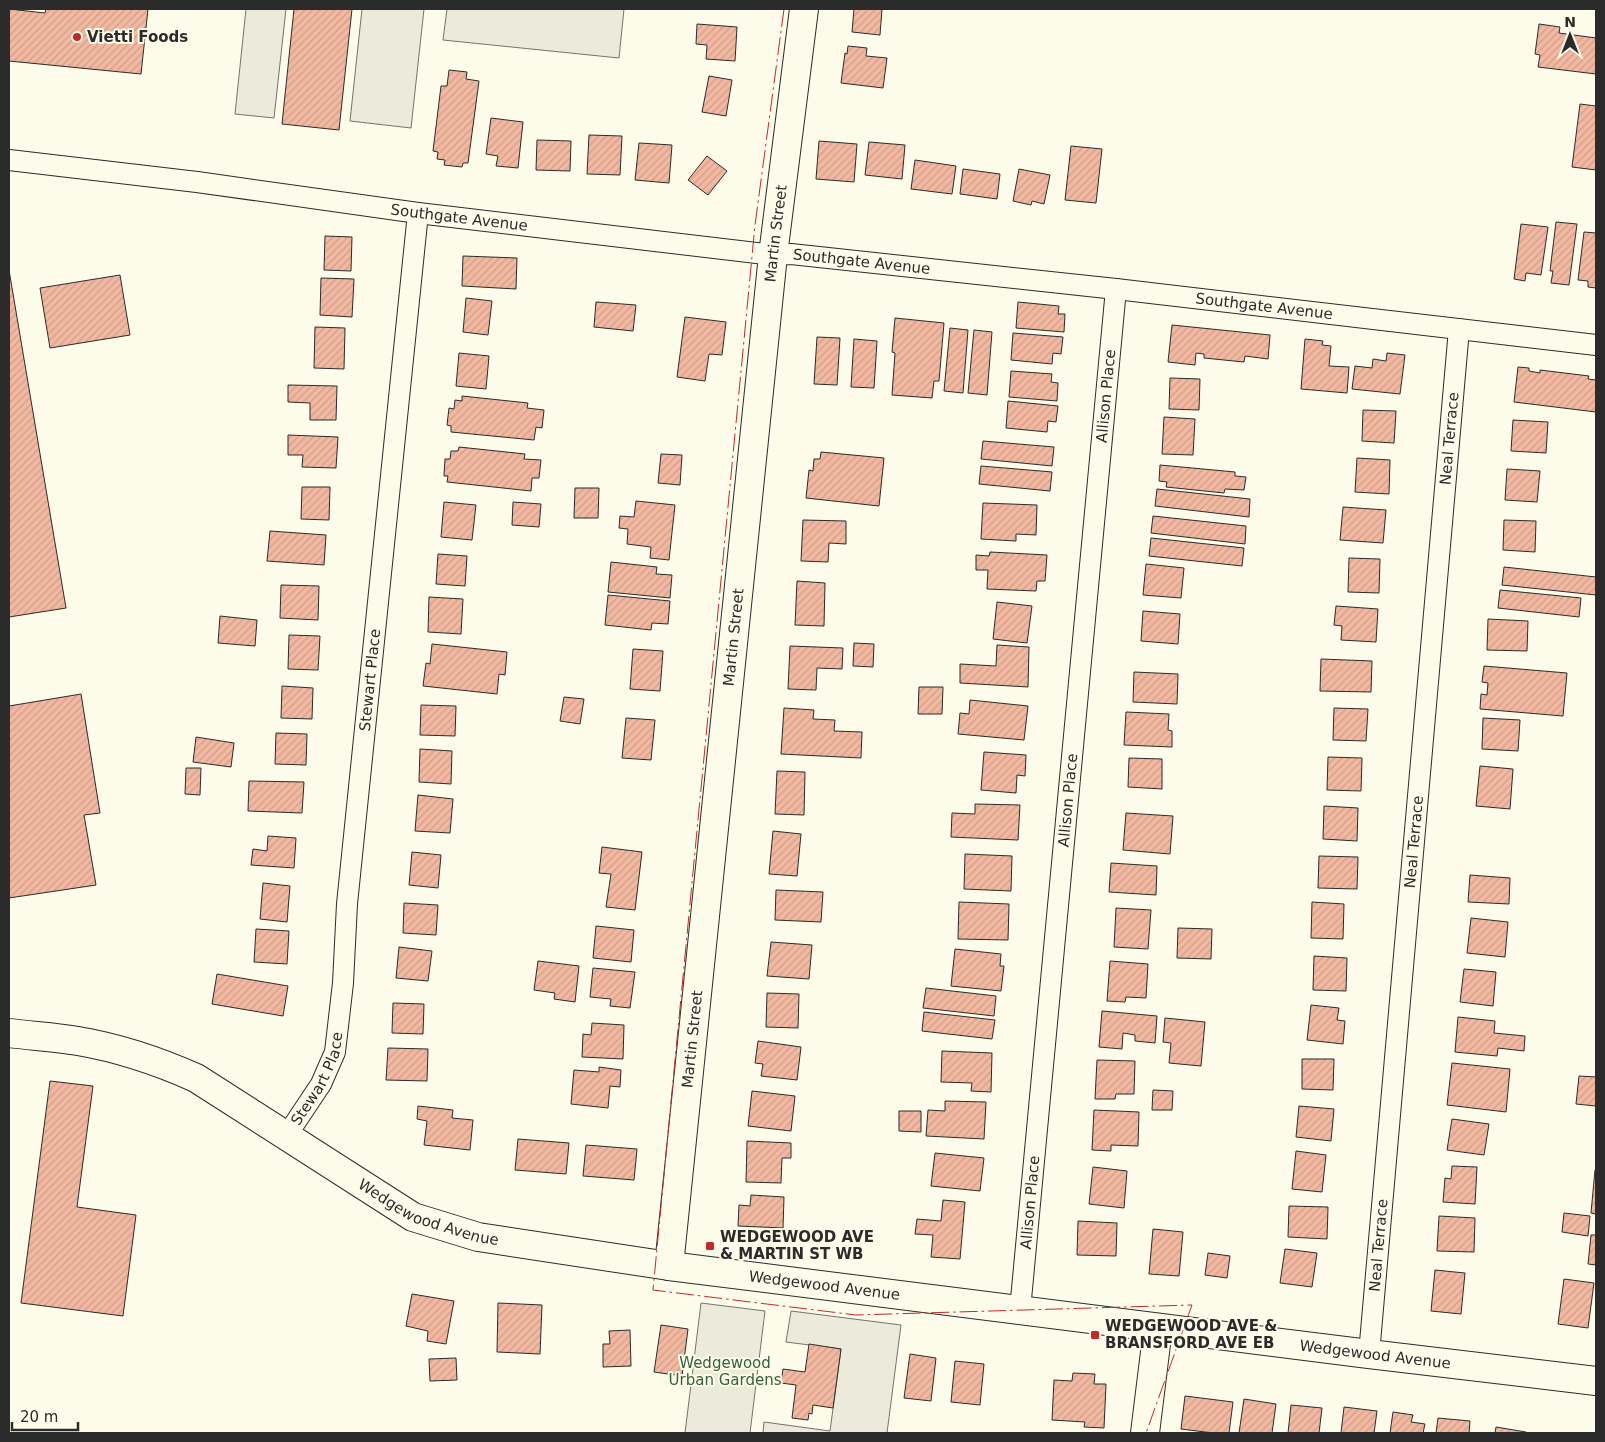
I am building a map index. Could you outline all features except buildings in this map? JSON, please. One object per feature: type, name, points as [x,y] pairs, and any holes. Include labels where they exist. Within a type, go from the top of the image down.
[{"type":"main road","name":"Martin Street","points":[[669,1266],[773,255],[804,9]]},
{"type":"main road","name":"Wedgewood Avenue","points":[[9,1033],[102,1046],[173,1067],[196,1078],[413,1217],[478,1238],[669,1266],[1596,1381]]},
{"type":"main road","points":[[1145,1433],[1158,1328]]},
{"type":"street","name":"Southgate Avenue","points":[[9,160],[197,182],[418,213],[773,255],[791,254],[1116,289],[1596,345]]},
{"type":"street","name":"Stewart Place","points":[[287,1135],[321,1084],[335,1052],[343,983],[347,904],[418,213]]},
{"type":"street","name":"Allison Place","points":[[1020,1310],[1116,289]]},
{"type":"street","name":"Neal Terrace","points":[[1369,1354],[1459,329]]},
{"type":"green space","points":[[447,9],[624,9],[619,58],[443,40]]},
{"type":"green space","name":"Wedgewood Urban Gardens","points":[[701,1303],[765,1311],[750,1433],[685,1433]]},
{"type":"shaded area","points":[[246,9],[286,9],[274,118],[235,114]]},
{"type":"shaded area","points":[[362,9],[424,9],[411,128],[350,121]]},
{"type":"shaded area","points":[[791,1311],[901,1325],[887,1433],[763,1433],[764,1422],[830,1431],[841,1349],[786,1342]]},
{"type":"power","points":[[784,9],[755,225],[653,1290],[856,1315],[1192,1305],[1146,1433]]},
{"type":"place","name":"Vietti Foods","points":[[77,37]]},
{"type":"place","name":"WEDGEWOOD AVE & MARTIN ST WB","points":[[710,1246]]},
{"type":"place","name":"WEDGEWOOD AVE & BRANSFORD AVE EB","points":[[1095,1335]]}]
